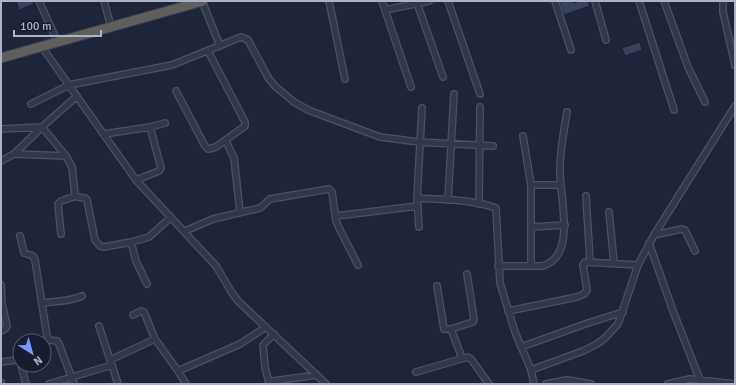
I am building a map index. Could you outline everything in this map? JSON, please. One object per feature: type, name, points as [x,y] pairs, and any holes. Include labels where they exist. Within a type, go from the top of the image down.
[{"type":"highway","points":[[1,58],[58,43],[186,3],[203,1]]},
{"type":"street","points":[[39,1],[58,43]]},
{"type":"street","points":[[104,1],[111,27]]},
{"type":"street","points":[[203,1],[220,46]]},
{"type":"street","points":[[329,1],[345,79]]},
{"type":"street","points":[[382,1],[412,87]]},
{"type":"street","points":[[385,10],[429,1]]},
{"type":"street","points":[[448,1],[480,94]]},
{"type":"street","points":[[555,1],[571,50]]},
{"type":"street","points":[[595,1],[606,40]]},
{"type":"street","points":[[639,1],[674,110]]},
{"type":"street","points":[[664,1],[688,67],[705,102]]},
{"type":"street","points":[[724,1],[722,12],[732,42],[735,65]]},
{"type":"street","points":[[417,4],[443,77]]},
{"type":"street","points":[[31,104],[69,85],[172,65],[241,37],[248,40],[269,79],[276,87],[294,102],[308,110],[380,137],[421,142],[493,146]]},
{"type":"street","points":[[42,47],[136,180],[216,266],[238,301],[326,384]]},
{"type":"street","points":[[176,91],[208,149],[216,147],[226,141],[242,129],[246,124],[208,51]]},
{"type":"street","points":[[448,200],[454,94]]},
{"type":"street","points":[[1,161],[14,154],[77,96]]},
{"type":"street","points":[[531,370],[584,351],[605,338],[618,324],[638,265],[649,243],[735,106]]},
{"type":"street","points":[[479,204],[480,107]]},
{"type":"street","points":[[419,227],[418,198],[422,108]]},
{"type":"street","points":[[498,266],[548,265],[562,249],[564,225],[560,168],[567,112]]},
{"type":"street","points":[[104,134],[150,127],[165,123]]},
{"type":"street","points":[[1,129],[42,127]]},
{"type":"street","points":[[42,127],[66,156],[73,170],[76,196]]},
{"type":"street","points":[[136,180],[159,171],[162,168],[150,127]]},
{"type":"street","points":[[523,136],[531,185],[531,266]]},
{"type":"street","points":[[226,141],[234,158],[240,212]]},
{"type":"street","points":[[14,154],[66,156]]},
{"type":"street","points":[[531,185],[560,185]]},
{"type":"street","points":[[185,231],[213,219],[260,208],[270,199],[327,189],[331,190],[332,192],[340,230],[358,266]]},
{"type":"street","points":[[61,234],[58,204],[61,201],[76,196],[87,200],[95,240],[100,246],[104,247],[149,237],[171,217]]},
{"type":"street","points":[[586,196],[590,261]]},
{"type":"street","points":[[418,198],[479,204],[493,207],[496,210],[500,283],[520,347],[531,370],[534,384]]},
{"type":"street","points":[[336,216],[418,206]]},
{"type":"street","points":[[609,212],[614,263]]},
{"type":"street","points":[[532,227],[564,225]]},
{"type":"street","points":[[654,235],[682,229],[685,230],[695,251]]},
{"type":"street","points":[[20,236],[24,253],[35,257],[47,336],[50,340],[57,341],[59,344],[74,384]]},
{"type":"street","points":[[131,242],[136,262],[146,284]]},
{"type":"street","points":[[649,243],[673,311],[700,380]]},
{"type":"street","points":[[508,311],[581,296],[587,290],[583,265],[585,262],[590,261],[638,265]]},
{"type":"street","points":[[437,286],[445,330],[474,321],[467,274]]},
{"type":"street","points":[[1,285],[2,304],[7,326],[1,331]]},
{"type":"street","points":[[42,303],[60,300],[70,301],[82,296]]},
{"type":"street","points":[[133,315],[143,311],[155,339],[186,384]]},
{"type":"street","points":[[520,347],[588,322],[623,312]]},
{"type":"street","points":[[99,326],[118,384]]},
{"type":"street","points":[[178,371],[240,344],[266,326]]},
{"type":"street","points":[[451,329],[462,358]]},
{"type":"street","points":[[274,334],[263,344],[265,366],[269,384],[273,381],[317,375]]},
{"type":"street","points":[[49,384],[72,378],[111,363],[155,339]]},
{"type":"street","points":[[416,372],[468,357],[489,384]]},
{"type":"street","points":[[1,362],[12,361]]},
{"type":"street","points":[[23,373],[26,384]]},
{"type":"street","points":[[546,384],[567,380],[591,384]]},
{"type":"street","points":[[668,384],[685,380],[700,380],[735,384]]},
{"type":"building","points":[[16,1],[33,1],[34,4],[19,10]]},
{"type":"building","points":[[559,1],[573,1],[574,3],[588,1],[590,6],[564,15]]},
{"type":"building","points":[[640,42],[642,50],[625,56],[622,48]]}]
